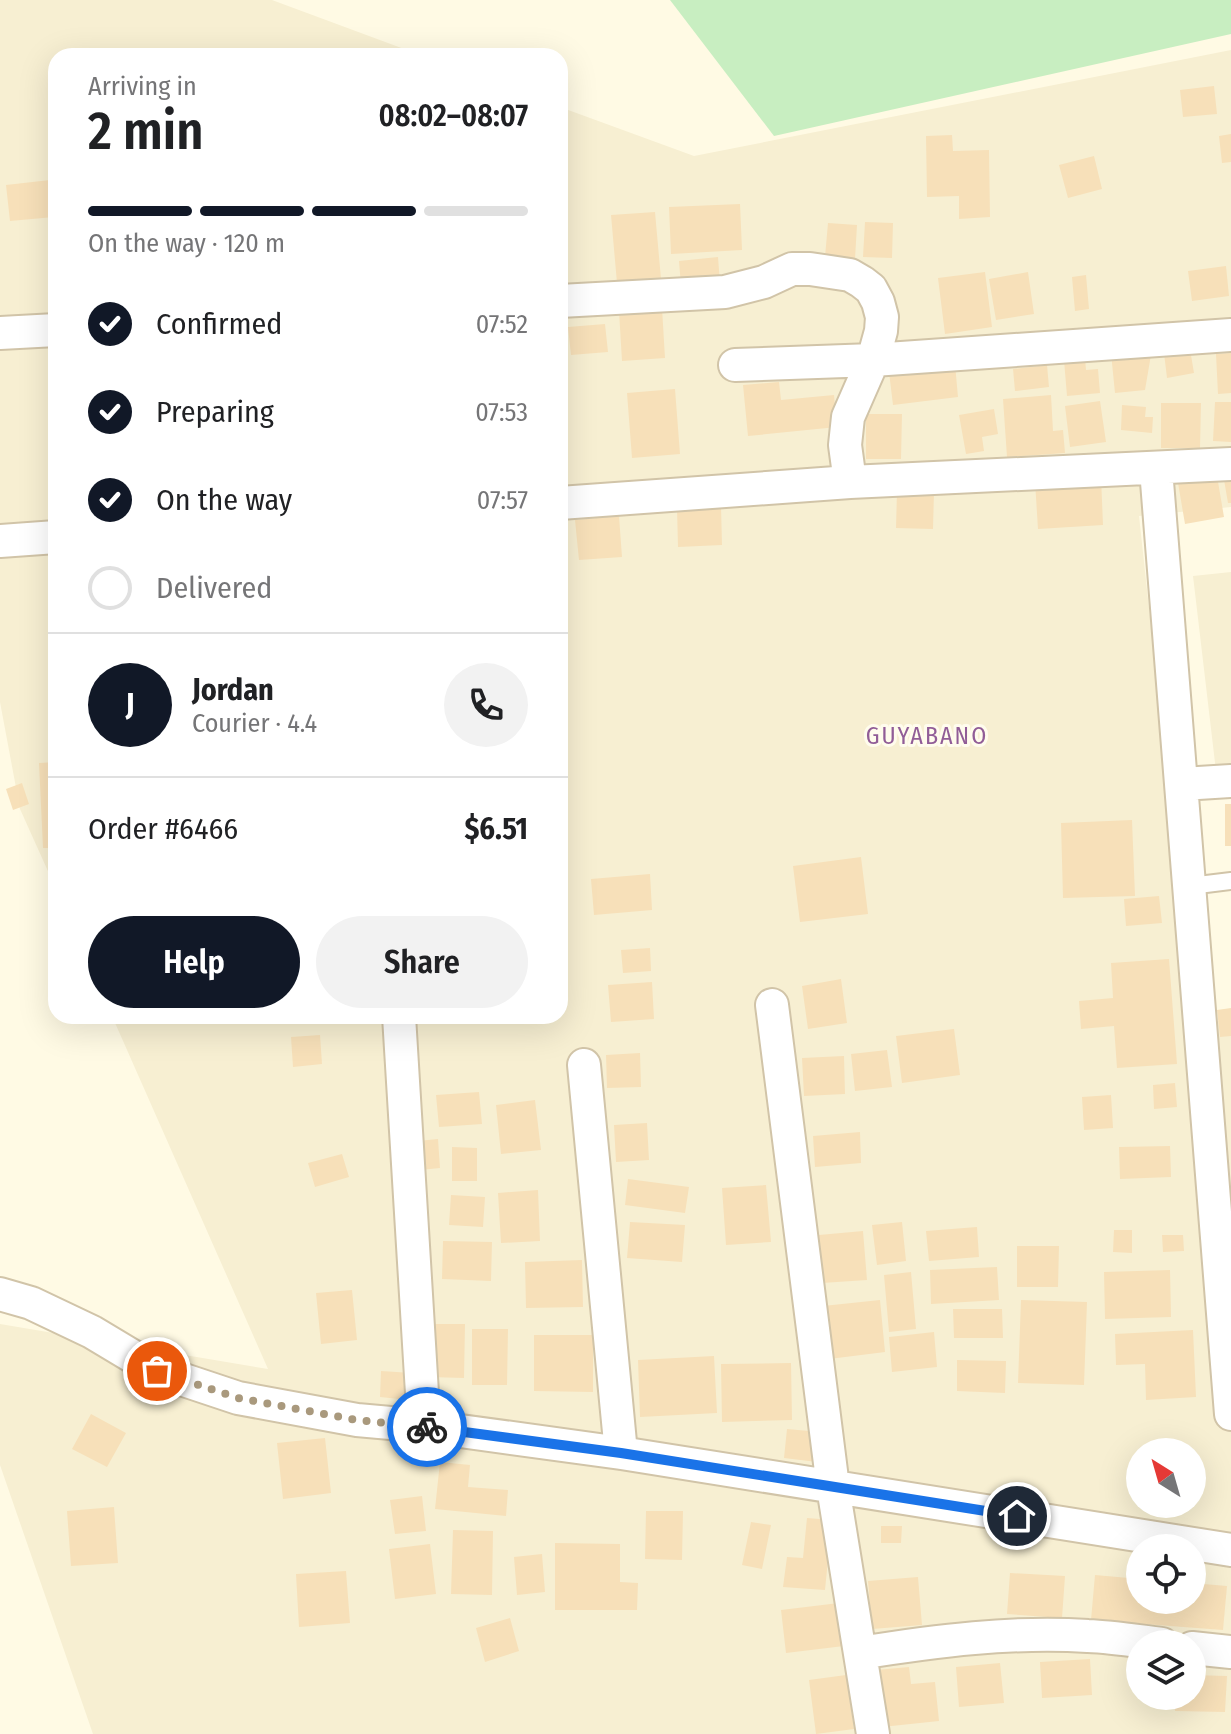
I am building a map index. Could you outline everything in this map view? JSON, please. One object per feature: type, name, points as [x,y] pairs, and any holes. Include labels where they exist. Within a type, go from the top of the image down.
[{"type":"street","points":[[568,301],[725,292],[764,282],[792,269],[850,275],[871,289],[882,317],[873,360],[848,417],[845,445],[850,482]]},
{"type":"street","points":[[0,333],[48,330]]},
{"type":"street","points":[[735,365],[873,360],[1231,335]]},
{"type":"street","points":[[568,502],[850,482],[1231,464]]},
{"type":"street","points":[[1156,469],[1231,1414]]},
{"type":"street","points":[[0,541],[48,538]]},
{"type":"street","points":[[1182,784],[1231,781]]},
{"type":"street","points":[[772,1005],[833,1487],[873,1734]]},
{"type":"street","points":[[399,1024],[424,1426]]},
{"type":"street","points":[[584,1065],[621,1453]]},
{"type":"street","points":[[0,1294],[31,1303],[92,1332],[157,1371],[216,1391],[357,1420],[621,1453],[1231,1550]]},
{"type":"street","points":[[860,1653],[915,1644],[1055,1635],[1126,1640]]},
{"type":"street","points":[[1206,1649],[1231,1652]]},
{"type":"lane","points":[[1190,886],[1231,881]]},
{"type":"shaded area","points":[[0,0],[272,0],[401,48],[48,48],[48,871],[20,809],[0,702]]},
{"type":"shaded area","points":[[1231,50],[1231,507],[1139,516],[1194,1023],[1231,1020],[1231,1734],[93,1734],[0,1465],[0,1324],[268,1369],[116,1024],[568,1024],[568,110],[694,156]]},
{"type":"shaded area","points":[[1231,572],[1231,770],[1216,771],[1193,576]]},
{"type":"green space","points":[[670,0],[1231,0],[1231,34],[774,136]]},
{"type":"building","points":[[1214,86],[1217,114],[1183,117],[1180,90]]},
{"type":"building","points":[[1231,134],[1231,162],[1222,163],[1219,136]]},
{"type":"building","points":[[952,135],[953,151],[989,150],[990,217],[959,219],[959,196],[927,197],[926,136]]},
{"type":"building","points":[[1094,156],[1102,189],[1068,198],[1059,165]]},
{"type":"building","points":[[48,180],[48,218],[10,221],[6,185]]},
{"type":"building","points":[[740,204],[742,250],[671,254],[669,207]]},
{"type":"building","points":[[655,212],[661,279],[617,283],[611,215]]},
{"type":"building","points":[[865,222],[893,223],[892,258],[863,257]]},
{"type":"building","points":[[828,223],[857,225],[855,259],[825,257]]},
{"type":"building","points":[[718,257],[720,283],[681,286],[679,261]]},
{"type":"building","points":[[1226,266],[1229,296],[1192,301],[1188,271]]},
{"type":"building","points":[[985,272],[992,327],[945,334],[938,278]]},
{"type":"building","points":[[1028,272],[1034,314],[996,320],[989,279]]},
{"type":"building","points":[[1086,275],[1089,309],[1075,311],[1072,277]]},
{"type":"building","points":[[662,308],[665,358],[622,361],[619,311]]},
{"type":"building","points":[[605,324],[608,352],[571,355],[568,327]]},
{"type":"building","points":[[1152,349],[1145,390],[1115,393],[1111,353]]},
{"type":"building","points":[[1190,349],[1194,373],[1167,378],[1164,353]]},
{"type":"building","points":[[1231,353],[1231,393],[1218,394],[1216,354]]},
{"type":"building","points":[[1085,358],[1086,370],[1098,369],[1100,393],[1067,396],[1064,360]]},
{"type":"building","points":[[955,364],[958,397],[893,405],[889,372]]},
{"type":"building","points":[[1047,365],[1049,387],[1015,391],[1013,369]]},
{"type":"building","points":[[779,382],[781,400],[834,395],[837,427],[748,436],[743,385]]},
{"type":"building","points":[[675,389],[680,454],[632,458],[627,393]]},
{"type":"building","points":[[1051,395],[1053,431],[1063,430],[1065,453],[1007,457],[1003,399]]},
{"type":"building","points":[[1100,401],[1106,442],[1070,447],[1065,406]]},
{"type":"building","points":[[1215,402],[1231,402],[1231,442],[1213,441]]},
{"type":"building","points":[[1161,403],[1201,403],[1200,448],[1161,448]]},
{"type":"building","points":[[1122,405],[1146,407],[1145,417],[1153,417],[1152,433],[1121,430]]},
{"type":"building","points":[[994,409],[998,434],[982,437],[984,451],[966,454],[959,415]]},
{"type":"building","points":[[866,414],[902,414],[901,459],[866,459]]},
{"type":"building","points":[[1216,470],[1224,517],[1185,524],[1177,477]]},
{"type":"building","points":[[1231,472],[1231,503],[1228,503],[1223,474]]},
{"type":"building","points":[[1101,477],[1103,525],[1038,529],[1035,481]]},
{"type":"building","points":[[897,491],[934,492],[933,529],[896,528]]},
{"type":"building","points":[[721,506],[722,545],[678,547],[677,508]]},
{"type":"building","points":[[619,516],[622,557],[579,560],[575,520]]},
{"type":"building","points":[[48,762],[48,848],[43,848],[39,763]]},
{"type":"building","points":[[22,783],[29,804],[13,810],[6,789]]},
{"type":"building","points":[[1225,804],[1231,804],[1231,846],[1225,846]]},
{"type":"building","points":[[1132,820],[1135,896],[1063,898],[1061,823]]},
{"type":"building","points":[[861,857],[868,914],[800,922],[793,866]]},
{"type":"building","points":[[650,874],[652,910],[594,915],[591,879]]},
{"type":"building","points":[[1159,896],[1162,923],[1126,926],[1124,899]]},
{"type":"building","points":[[650,948],[651,971],[623,973],[621,950]]},
{"type":"building","points":[[1169,959],[1177,1064],[1117,1068],[1114,1026],[1081,1029],[1079,1001],[1113,998],[1111,963]]},
{"type":"building","points":[[841,979],[847,1023],[808,1029],[802,986]]},
{"type":"building","points":[[652,982],[654,1019],[611,1022],[608,985]]},
{"type":"building","points":[[1231,1008],[1231,1036],[1220,1037],[1217,1010]]},
{"type":"building","points":[[954,1029],[960,1075],[902,1083],[896,1036]]},
{"type":"building","points":[[320,1035],[322,1064],[293,1067],[291,1037]]},
{"type":"building","points":[[887,1050],[892,1087],[855,1091],[851,1054]]},
{"type":"building","points":[[640,1053],[641,1087],[607,1088],[606,1055]]},
{"type":"building","points":[[844,1056],[845,1094],[804,1096],[802,1058]]},
{"type":"building","points":[[1175,1083],[1177,1107],[1154,1109],[1153,1085]]},
{"type":"building","points":[[479,1092],[482,1124],[439,1127],[436,1095]]},
{"type":"building","points":[[1111,1095],[1113,1128],[1084,1130],[1082,1097]]},
{"type":"building","points":[[535,1100],[541,1150],[501,1154],[496,1105]]},
{"type":"building","points":[[647,1123],[649,1160],[616,1162],[614,1125]]},
{"type":"building","points":[[860,1132],[861,1163],[815,1167],[813,1136]]},
{"type":"building","points":[[438,1139],[440,1168],[420,1170],[418,1141]]},
{"type":"building","points":[[1170,1146],[1171,1177],[1120,1179],[1119,1147]]},
{"type":"building","points":[[452,1147],[477,1148],[477,1181],[452,1181]]},
{"type":"building","points":[[342,1154],[349,1177],[315,1187],[308,1163]]},
{"type":"building","points":[[628,1179],[689,1187],[685,1213],[625,1205]]},
{"type":"building","points":[[766,1185],[771,1242],[726,1245],[722,1188]]},
{"type":"building","points":[[538,1190],[540,1241],[501,1243],[498,1193]]},
{"type":"building","points":[[451,1195],[485,1197],[483,1227],[449,1225]]},
{"type":"building","points":[[630,1222],[685,1225],[682,1262],[627,1258]]},
{"type":"building","points":[[902,1222],[906,1261],[877,1265],[872,1225]]},
{"type":"building","points":[[977,1227],[979,1257],[929,1261],[926,1231]]},
{"type":"building","points":[[1114,1230],[1132,1230],[1132,1253],[1113,1252]]},
{"type":"building","points":[[863,1231],[867,1280],[822,1283],[819,1235]]},
{"type":"building","points":[[1162,1235],[1183,1235],[1184,1251],[1163,1252]]},
{"type":"building","points":[[443,1241],[492,1242],[491,1281],[442,1279]]},
{"type":"building","points":[[1017,1246],[1059,1246],[1058,1287],[1017,1287]]},
{"type":"building","points":[[582,1260],[583,1307],[526,1308],[525,1262]]},
{"type":"building","points":[[997,1267],[999,1300],[931,1304],[930,1270]]},
{"type":"building","points":[[1170,1270],[1171,1317],[1105,1319],[1104,1272]]},
{"type":"building","points":[[911,1272],[916,1329],[889,1332],[884,1275]]},
{"type":"building","points":[[352,1290],[357,1340],[321,1344],[316,1293]]},
{"type":"building","points":[[880,1300],[885,1352],[829,1359],[823,1306]]},
{"type":"building","points":[[1021,1300],[1087,1302],[1084,1385],[1018,1383]]},
{"type":"building","points":[[953,1309],[1002,1309],[1003,1338],[954,1338]]},
{"type":"building","points":[[430,1324],[465,1324],[464,1378],[429,1377]]},
{"type":"building","points":[[472,1329],[508,1329],[507,1385],[472,1385]]},
{"type":"building","points":[[1193,1330],[1196,1397],[1146,1400],[1145,1364],[1116,1365],[1115,1334]]},
{"type":"building","points":[[934,1332],[937,1367],[892,1372],[889,1337]]},
{"type":"building","points":[[534,1335],[593,1335],[593,1392],[534,1391]]},
{"type":"building","points":[[714,1356],[717,1413],[640,1417],[638,1360]]},
{"type":"building","points":[[957,1360],[1006,1361],[1005,1393],[957,1391]]},
{"type":"building","points":[[791,1363],[792,1420],[722,1422],[721,1364]]},
{"type":"building","points":[[381,1371],[412,1373],[409,1400],[380,1397]]},
{"type":"building","points":[[91,1414],[126,1433],[107,1467],[72,1449]]},
{"type":"building","points":[[787,1429],[820,1432],[817,1462],[784,1458]]},
{"type":"building","points":[[325,1438],[331,1493],[283,1499],[277,1443]]},
{"type":"building","points":[[440,1462],[470,1465],[468,1487],[508,1490],[506,1516],[435,1509]]},
{"type":"building","points":[[422,1496],[426,1531],[395,1534],[390,1500]]},
{"type":"building","points":[[114,1507],[118,1563],[71,1566],[67,1511]]},
{"type":"building","points":[[646,1511],[683,1511],[682,1560],[645,1559]]},
{"type":"building","points":[[807,1518],[832,1520],[825,1590],[783,1587],[787,1557],[803,1558]]},
{"type":"building","points":[[751,1522],[771,1525],[762,1569],[742,1565]]},
{"type":"building","points":[[881,1526],[902,1526],[901,1543],[881,1543]]},
{"type":"building","points":[[453,1530],[493,1531],[492,1595],[451,1594]]},
{"type":"building","points":[[555,1543],[620,1544],[620,1582],[638,1583],[637,1610],[555,1610]]},
{"type":"building","points":[[430,1544],[436,1594],[395,1599],[389,1549]]},
{"type":"building","points":[[542,1554],[545,1592],[517,1595],[514,1557]]},
{"type":"building","points":[[346,1571],[350,1623],[299,1627],[296,1574]]},
{"type":"building","points":[[1010,1573],[1065,1576],[1062,1618],[1007,1614]]},
{"type":"building","points":[[1095,1575],[1126,1578],[1126,1614],[1206,1614],[1206,1584],[1227,1586],[1223,1630],[1091,1620]]},
{"type":"building","points":[[918,1577],[922,1625],[872,1629],[868,1581]]},
{"type":"building","points":[[839,1603],[844,1646],[786,1653],[781,1610]]},
{"type":"building","points":[[510,1618],[519,1651],[485,1662],[476,1628]]},
{"type":"building","points":[[1090,1659],[1092,1695],[1042,1698],[1040,1662]]},
{"type":"building","points":[[1000,1663],[1004,1703],[959,1707],[956,1667]]},
{"type":"building","points":[[909,1667],[911,1684],[935,1682],[939,1721],[882,1727],[876,1670]]},
{"type":"building","points":[[846,1675],[854,1729],[816,1734],[809,1680]]},
{"type":"building","points":[[1206,1675],[1227,1676],[1225,1712],[1175,1711],[1206,1710]]},
{"type":"way so far","points":[[157,1371],[238,1398],[357,1420],[427,1427]]},
{"type":"district","name":"GUYABANO","points":[[927,736]]},
{"type":"route","points":[[427,1427],[621,1453],[1017,1516]]}]
